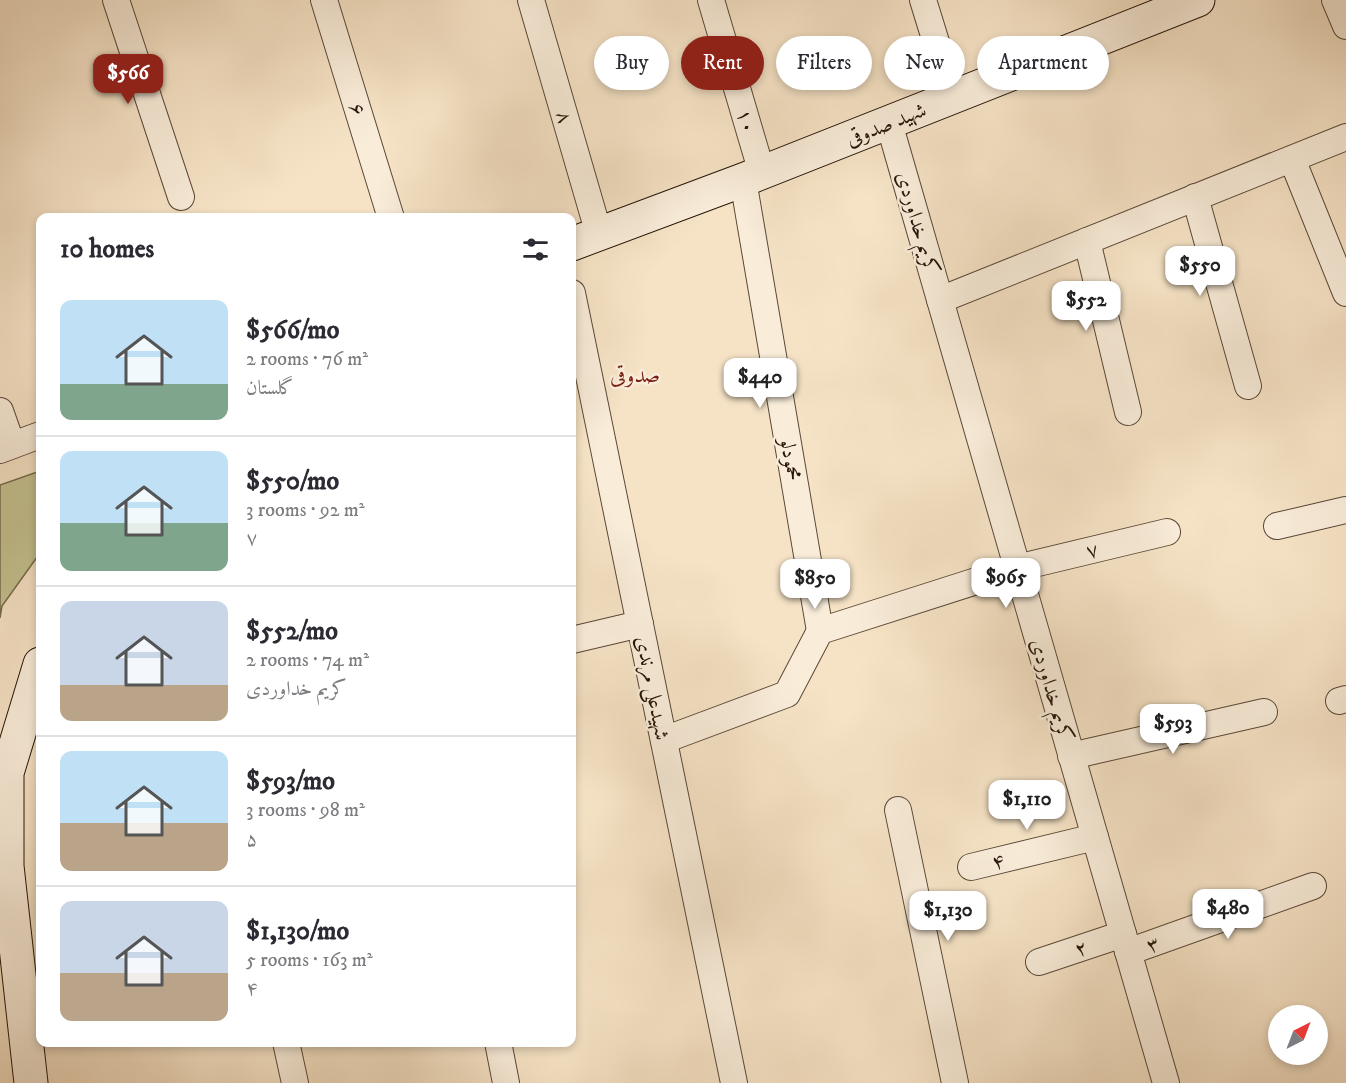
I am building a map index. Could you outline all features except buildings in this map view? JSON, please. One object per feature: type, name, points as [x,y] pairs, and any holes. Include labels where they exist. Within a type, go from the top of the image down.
[{"type":"main road","name":"شهید صدوقی","points":[[585,239],[889,123],[1198,0]]},
{"type":"main road","points":[[31,1083],[7,866],[4,774],[36,676]]},
{"type":"street","points":[[116,0],[181,197]]},
{"type":"street","name":"۶","points":[[324,0],[389,213]]},
{"type":"street","name":"۸","points":[[531,0],[585,239]]},
{"type":"street","name":"۱۰","points":[[711,0],[753,176]]},
{"type":"street","points":[[923,0],[953,97]]},
{"type":"street","points":[[1335,0],[1346,26]]},
{"type":"street","name":"کریم خداوردی","points":[[889,123],[1166,1083]]},
{"type":"street","points":[[940,300],[1346,137]]},
{"type":"street","points":[[1292,159],[1346,293]]},
{"type":"street","name":"محمودلو","points":[[753,176],[820,631]]},
{"type":"street","points":[[1195,197],[1248,386]]},
{"type":"street","points":[[1087,241],[1128,412]]},
{"type":"street","name":"شهیدعلی مرندی","points":[[576,312],[734,1083]]},
{"type":"street","points":[[0,411],[6,448],[36,437]]},
{"type":"street","points":[[1277,526],[1346,510]]},
{"type":"street","name":"۷","points":[[820,631],[1017,568],[1167,532]]},
{"type":"street","points":[[576,639],[640,624]]},
{"type":"street","points":[[664,740],[787,694],[820,631]]},
{"type":"street","points":[[1071,756],[1264,712]]},
{"type":"street","points":[[898,810],[955,1083]]},
{"type":"street","name":"۴","points":[[971,867],[1095,837]]},
{"type":"street","name":"۳","points":[[1125,943],[1313,886]]},
{"type":"street","name":"۲","points":[[1039,962],[1125,943]]},
{"type":"street","points":[[287,1047],[295,1083]]},
{"type":"street","points":[[499,1047],[506,1083]]},
{"type":"shaded area","points":[[36,472],[36,559],[2,606],[0,618],[0,485]]},
{"type":"district","name":"صدوقی","points":[[635,374]]}]
